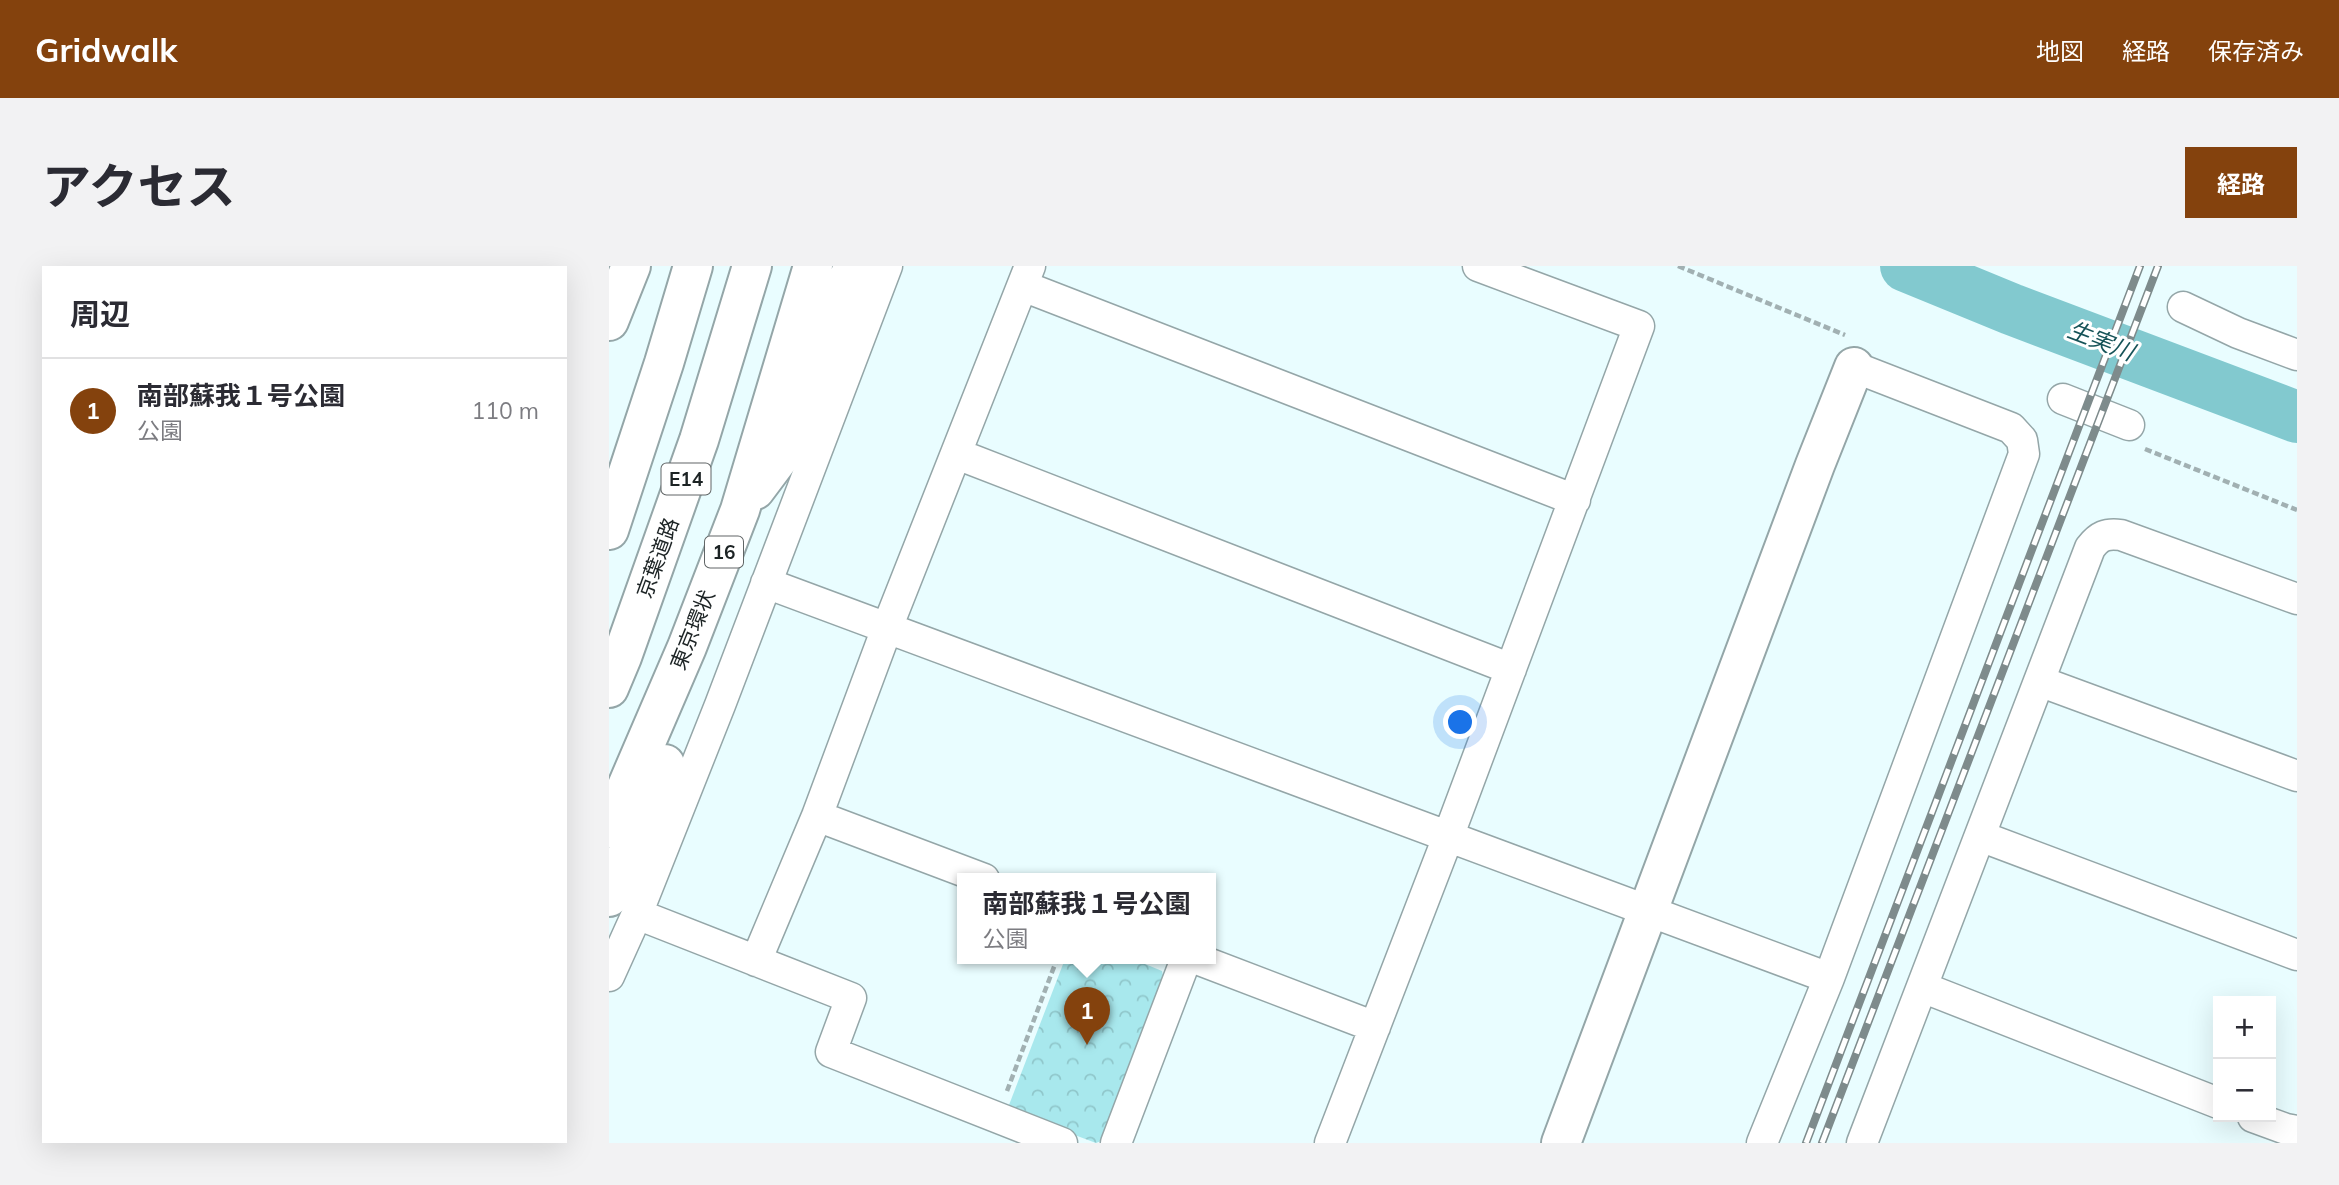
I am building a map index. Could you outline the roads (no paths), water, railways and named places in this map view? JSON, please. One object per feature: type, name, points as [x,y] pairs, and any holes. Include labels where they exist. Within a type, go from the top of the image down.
[{"type":"main road","points":[[609,320],[631,266]]},
{"type":"main road","name":"E14","points":[[609,530],[693,266]]},
{"type":"main road","name":"京葉道路","points":[[609,688],[699,440],[752,266]]},
{"type":"main road","name":"東京環状","points":[[609,828],[687,647],[740,510],[813,266]]},
{"type":"main road","points":[[740,510],[792,443],[853,266]]},
{"type":"main road","points":[[1561,1143],[1854,367]]},
{"type":"main road","name":"16","points":[[623,906],[683,719],[687,647]]},
{"type":"street","points":[[609,976],[623,906],[711,730],[887,266]]},
{"type":"street","points":[[1330,1143],[1639,326],[1478,266]]},
{"type":"street","points":[[756,961],[817,816],[887,628],[1026,276],[1575,500]]},
{"type":"street","points":[[2183,307],[2238,333],[2297,355]]},
{"type":"street","points":[[1762,1143],[1829,978],[2024,454],[2022,440],[2011,428],[1854,367]]},
{"type":"street","points":[[2063,399],[2134,435]]},
{"type":"street","points":[[957,454],[1511,669]]},
{"type":"street","points":[[1865,1142],[2039,681],[2090,548],[2096,539],[2103,535],[2121,535],[2297,599]]},
{"type":"street","points":[[766,583],[1829,978]]},
{"type":"street","points":[[2039,681],[2297,776]]},
{"type":"street","points":[[817,816],[968,873]]},
{"type":"street","points":[[1980,836],[2297,955]]},
{"type":"street","points":[[623,906],[851,998],[831,1052],[1062,1143]]},
{"type":"street","points":[[1116,1143],[1184,964]]},
{"type":"street","points":[[1210,964],[1375,1027]]},
{"type":"street","points":[[1922,987],[2213,1101]]},
{"type":"street","points":[[2267,1122],[2297,1131]]},
{"type":"waterway","name":"生実川","points":[[1906,266],[2011,309],[2297,417]]},
{"type":"railway","points":[[1806,1143],[2140,266]]},
{"type":"railway","points":[[1822,1143],[2158,266]]},
{"type":"place","name":"南部蘇我１号公園","points":[[1087,1045]]}]
